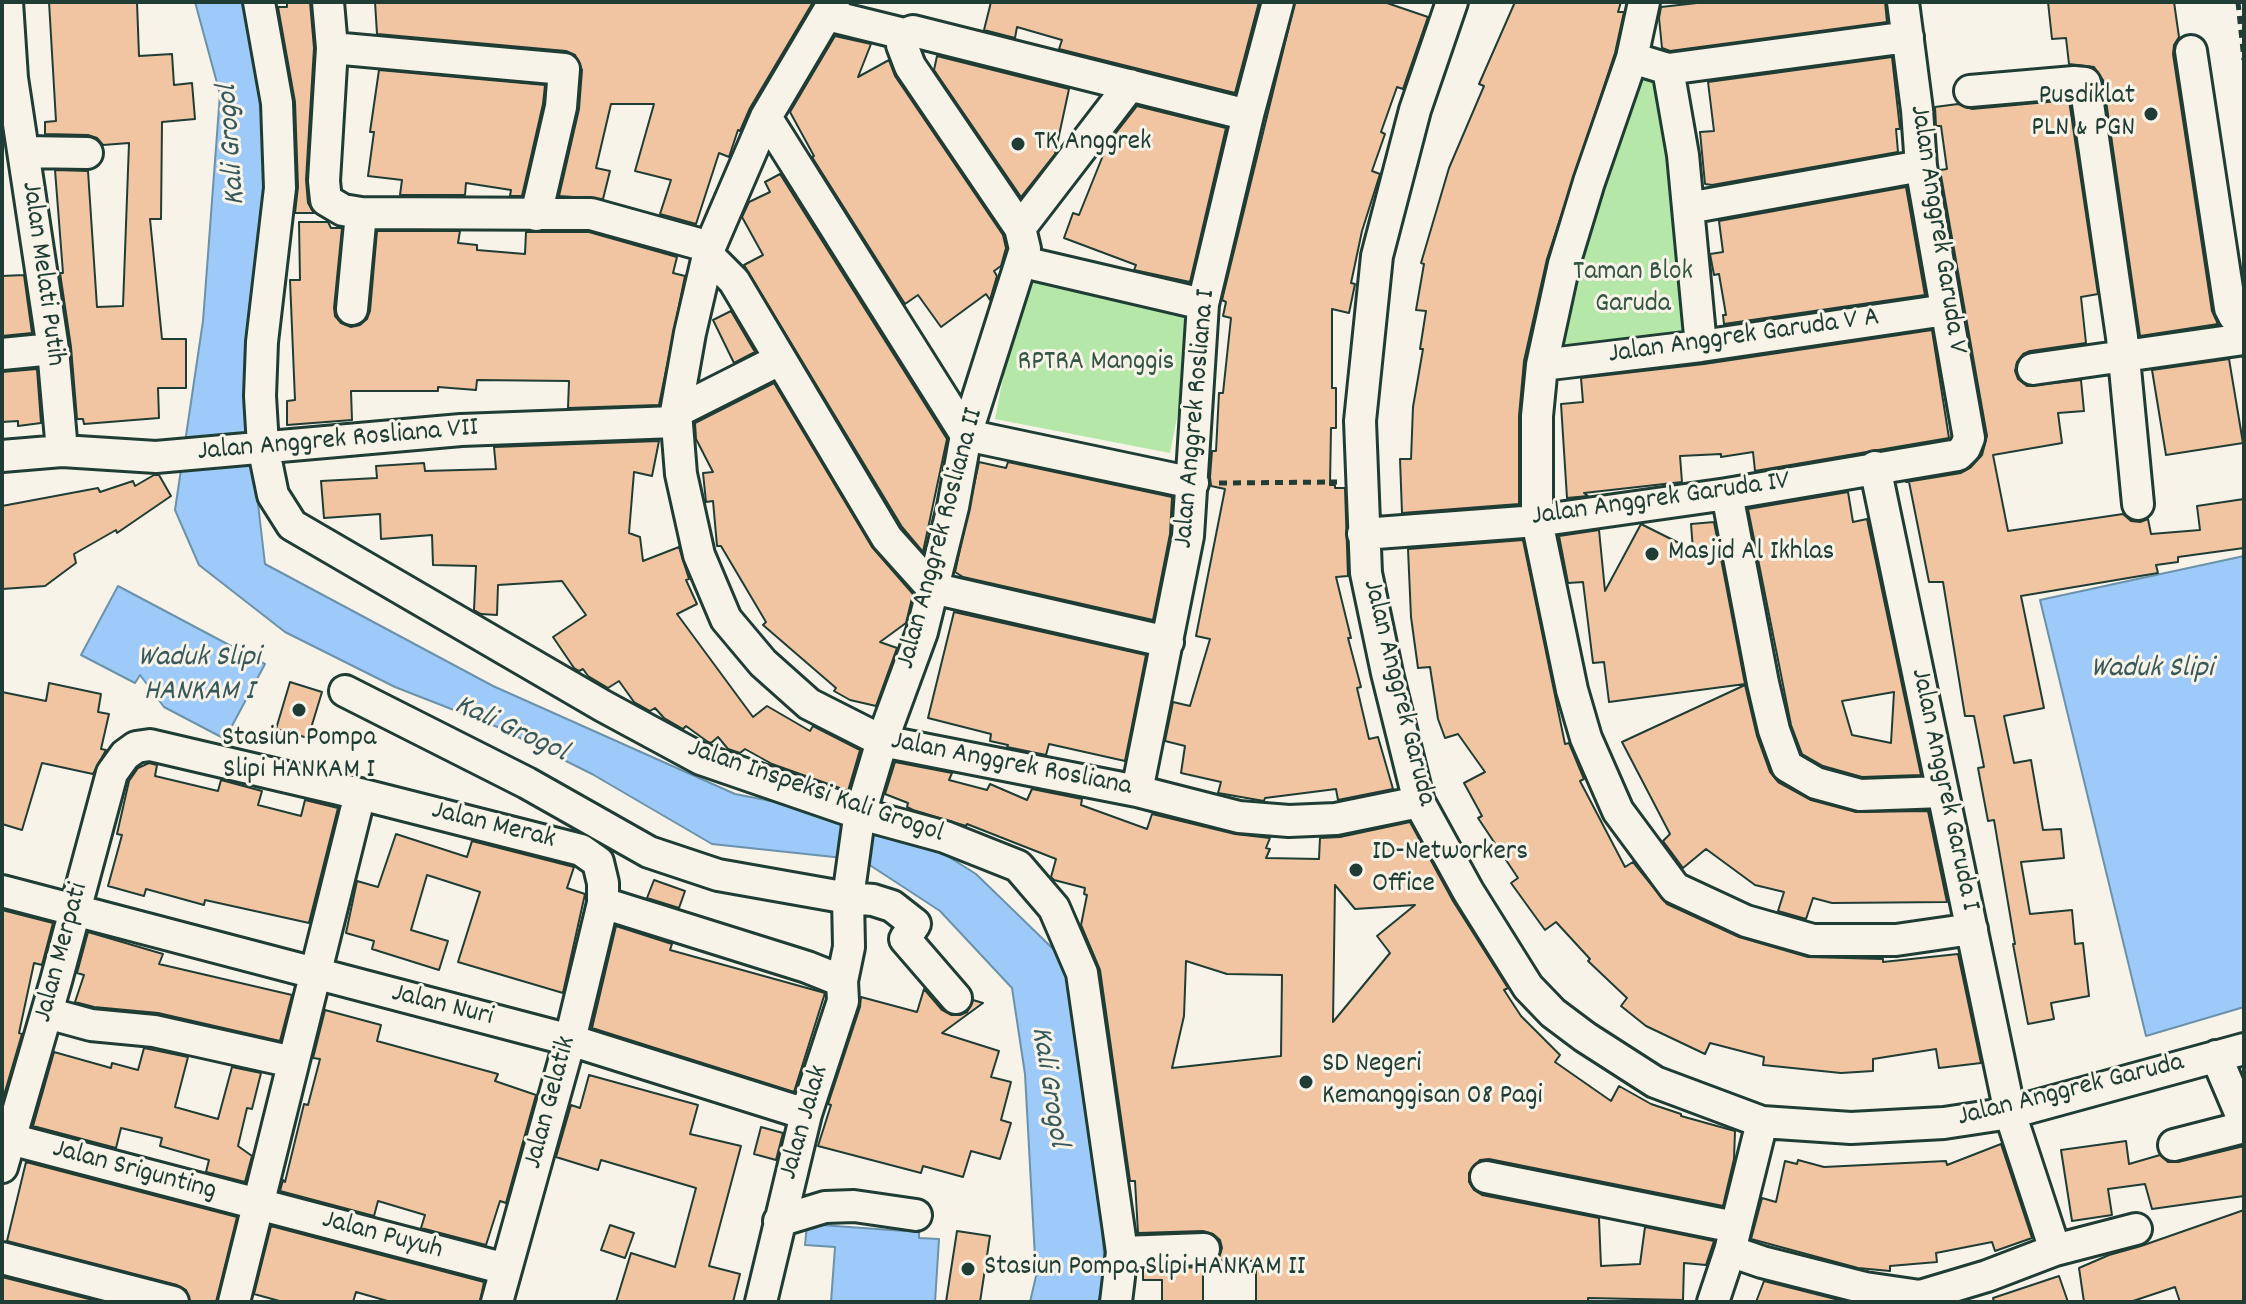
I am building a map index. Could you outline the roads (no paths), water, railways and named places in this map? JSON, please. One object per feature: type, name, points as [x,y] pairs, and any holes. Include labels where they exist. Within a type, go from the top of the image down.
[{"type":"street","name":"Jalan Melati Putih","points":[[7,2],[5,41],[53,349],[62,451]]},
{"type":"street","name":"Jalan Inspeksi Kali Grogol","points":[[259,2],[277,103],[280,188],[262,342],[258,447],[273,495],[292,525],[603,706],[701,759],[860,816],[945,837],[1018,866],[1054,908],[1082,973],[1122,1252],[1116,1302]]},
{"type":"street","points":[[328,2],[332,48],[324,181],[326,200],[343,210],[361,213],[591,214],[709,251],[734,281],[887,538],[932,588],[1168,642]]},
{"type":"street","name":"Jalan Anggrek Rosliana I","points":[[1137,791],[1188,536],[1203,304],[1278,2]]},
{"type":"street","points":[[1644,2],[1632,58],[1568,250],[1542,365],[1537,416],[1537,521],[1572,690],[1586,738],[1618,811],[1675,888],[1746,921],[1813,940],[1896,940],[1972,929]]},
{"type":"street","name":"Jalan Anggrek Garuda V","points":[[1903,2],[1921,166],[1969,438],[1958,455]]},
{"type":"street","name":"Jalan Anggrek Garuda","points":[[1444,4],[1377,256],[1360,421],[1366,573],[1419,802],[1468,891],[1528,987],[1553,1013],[1585,1037],[1655,1082],[1762,1122],[1851,1128],[1944,1123],[2010,1113],[2230,1052]]},
{"type":"street","points":[[831,9],[904,34],[913,31],[1248,115]]},
{"type":"street","name":"Jalan Anggrek Rosliana","points":[[831,9],[766,117],[709,251],[675,417],[681,474],[699,555],[726,619],[763,663],[809,704],[882,741],[1137,791],[1239,817],[1289,821],[1336,819],[1419,802]]},
{"type":"street","name":"Jalan Anggrek Rosliana II","points":[[842,981],[849,947],[849,891],[860,816],[882,741],[922,632],[953,507],[966,435],[1023,262],[1025,239],[910,66],[902,45],[904,34]]},
{"type":"street","points":[[1632,58],[1668,69],[1908,37]]},
{"type":"street","points":[[332,48],[564,69],[561,107],[536,215]]},
{"type":"street","points":[[2191,51],[2230,308],[2234,316],[2244,316]]},
{"type":"street","points":[[1668,69],[1688,208],[1701,346]]},
{"type":"street","points":[[1970,91],[2085,83],[2107,223],[2138,504]]},
{"type":"street","points":[[1020,228],[1130,85]]},
{"type":"street","points":[[766,117],[966,435],[1193,483]]},
{"type":"street","points":[[24,152],[87,153]]},
{"type":"street","points":[[1688,208],[1921,166]]},
{"type":"street","points":[[352,309],[361,213]]},
{"type":"street","points":[[1023,262],[1203,304]]},
{"type":"street","name":"Jalan Anggrek Garuda V A","points":[[1542,365],[1701,346],[1946,310]]},
{"type":"street","points":[[2033,369],[2244,339]]},
{"type":"street","points":[[2,354],[53,349]]},
{"type":"street","points":[[675,417],[779,360]]},
{"type":"street","name":"Jalan Anggrek Rosliana VII","points":[[2,456],[62,451],[156,457],[461,430],[675,417]]},
{"type":"street","name":"Jalan Anggrek Garuda IV","points":[[1363,534],[1537,521],[1727,494],[1958,455]]},
{"type":"street","name":"Jalan Anggrek Garuda I","points":[[1875,467],[2010,1113],[2055,1250]]},
{"type":"street","points":[[1727,494],[1763,683],[1774,730],[1787,766],[1816,783],[1860,795],[1943,792]]},
{"type":"street","points":[[345,691],[527,783],[649,852],[718,875],[849,891],[892,906],[915,924],[905,939],[956,998]]},
{"type":"street","name":"Jalan Merak","points":[[136,747],[150,745],[581,850],[598,862],[603,883],[603,903]]},
{"type":"street","name":"Jalan Merpati","points":[[6,1153],[112,773],[125,755],[136,747]]},
{"type":"street","points":[[234,1302],[360,794]]},
{"type":"street","name":"Jalan Nuri","points":[[2,891],[570,1040],[806,1114]]},
{"type":"street","name":"Jalan Anggrek Rosliana II","points":[[807,967],[827,951],[849,891]]},
{"type":"street","points":[[603,903],[807,967],[842,981]]},
{"type":"street","name":"Jalan Gelatik","points":[[497,1302],[570,1040],[603,903]]},
{"type":"street","name":"Jalan Jalak","points":[[761,1302],[806,1114],[843,1001],[842,981]]},
{"type":"street","points":[[47,1013],[91,1025],[154,1031],[293,1062]]},
{"type":"street","points":[[2174,1145],[2244,1125],[2230,1052]]},
{"type":"street","points":[[1713,1302],[1762,1122]]},
{"type":"street","name":"Jalan Srigunting","points":[[6,1153],[258,1204]]},
{"type":"street","points":[[1486,1177],[1732,1239],[1762,1262],[1864,1295],[1920,1296],[1987,1276],[2055,1250],[2136,1229]]},
{"type":"street","name":"Jalan Puyuh","points":[[258,1204],[506,1269]]},
{"type":"street","points":[[779,1221],[825,1207],[854,1206],[916,1215]]},
{"type":"street","points":[[1122,1252],[1204,1249]]},
{"type":"street","points":[[2,1258],[173,1302]]},
{"type":"water","name":"Kali Grogol","points":[[195,2],[252,2],[276,218],[247,409],[265,564],[493,686],[735,794],[858,818],[914,835],[976,874],[1081,976],[1106,1278],[1098,1302],[1030,1302],[1036,1276],[1025,1074],[1012,988],[940,911],[862,860],[712,844],[592,774],[500,728],[395,687],[285,632],[199,565],[175,510],[203,321],[220,94]]},
{"type":"water","name":"Waduk Slipi","points":[[2244,556],[2244,1007],[2146,1036],[2040,600]]},
{"type":"water","name":"Waduk Slipi HANKAM I","points":[[118,586],[265,664],[225,739],[164,707],[140,675],[135,683],[81,655]]},
{"type":"water","points":[[807,1224],[919,1232],[919,1238],[939,1239],[935,1302],[831,1302],[835,1247],[805,1245]]},
{"type":"place","name":"Pusdiklat PLN & PGN","points":[[2151,114]]},
{"type":"place","name":"TK Anggrek","points":[[1018,144]]},
{"type":"place","name":"Masjid Al Ikhlas","points":[[1652,554]]},
{"type":"place","name":"Stasiun Pompa Slipi HANKAM I","points":[[299,710]]},
{"type":"place","name":"ID-Networkers Office","points":[[1356,870]]},
{"type":"place","name":"SD Negeri Kemanggisan 08 Pagi","points":[[1306,1082]]},
{"type":"place","name":"Stasiun Pompa Slipi HANKAM II","points":[[968,1269]]},
{"type":"park label","name":"Taman Blok Garuda","points":[[1633,290]]},
{"type":"park label","name":"RPTRA Manggis","points":[[1096,364]]}]
